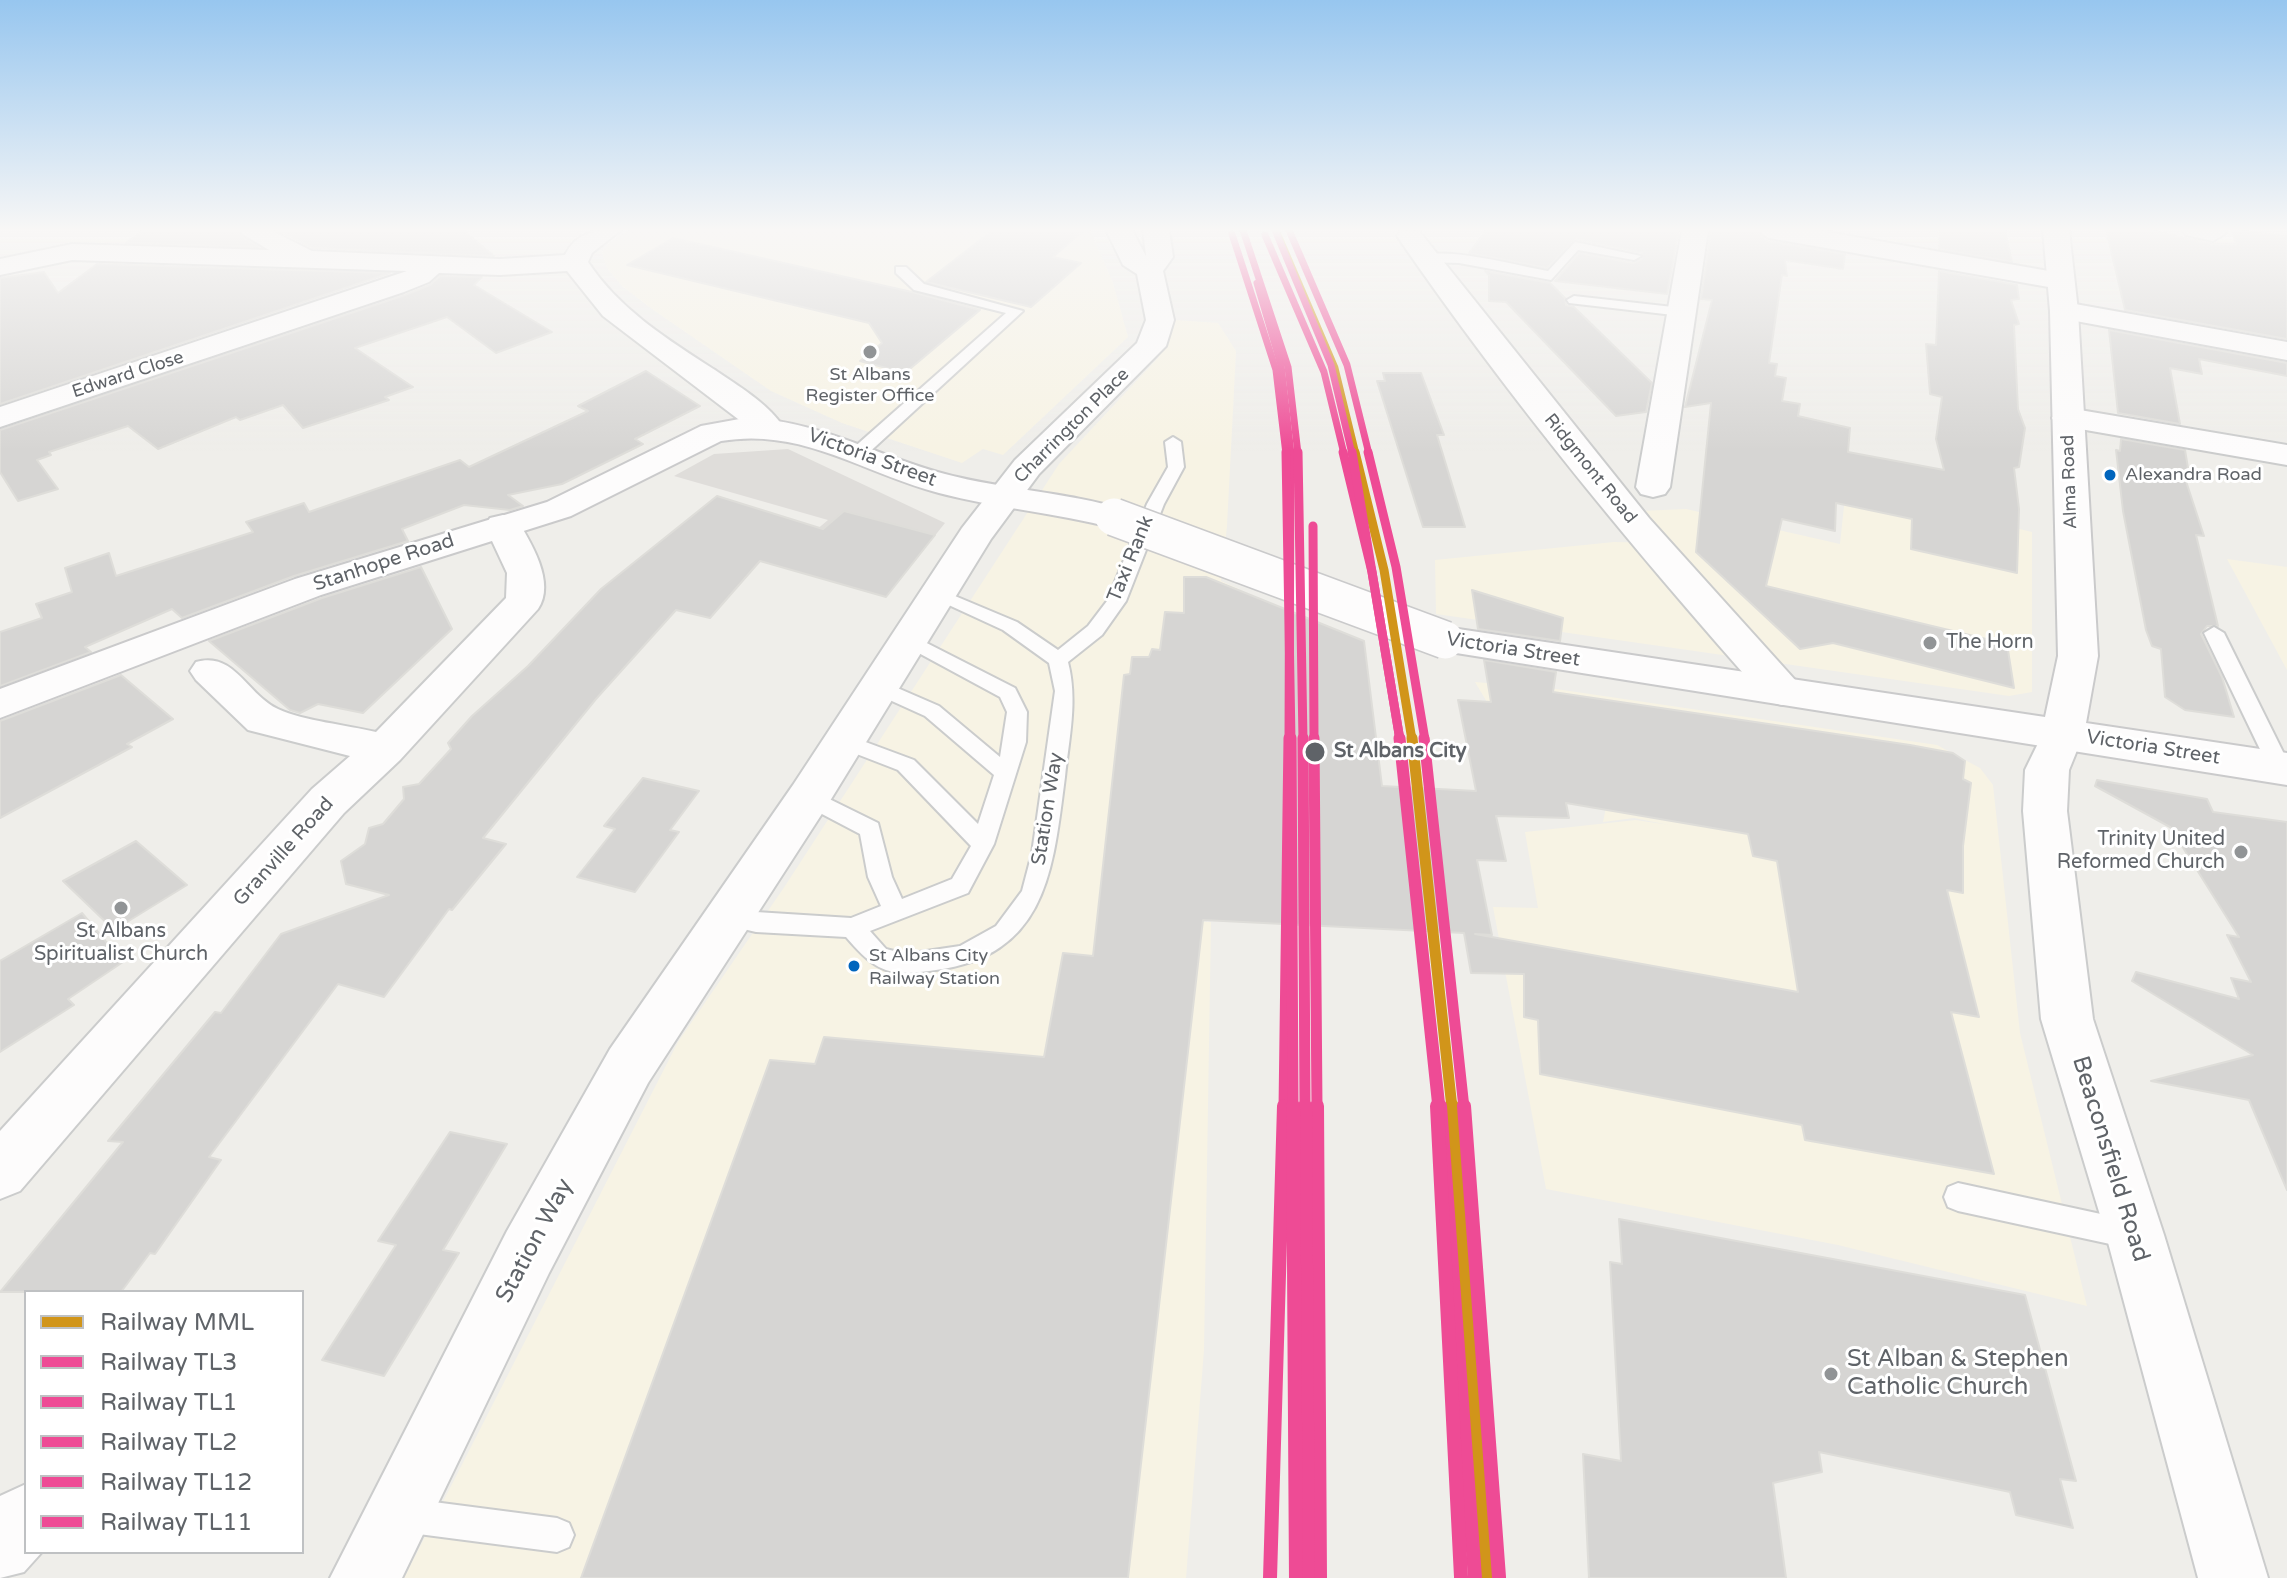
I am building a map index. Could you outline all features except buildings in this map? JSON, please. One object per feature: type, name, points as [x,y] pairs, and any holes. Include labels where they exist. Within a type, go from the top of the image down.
[{"type":"street","name":"Edward Close","points":[[0,417],[341,304]]},
{"type":"street","points":[[604,304],[741,400],[766,425]]},
{"type":"street","name":"Charrington Place","points":[[1006,495],[1027,467],[1151,346],[1160,320],[1156,304]]},
{"type":"street","name":"Ridgmont Road","points":[[1461,304],[1608,493],[1706,609],[1782,691]]},
{"type":"street","points":[[1653,487],[1683,304]]},
{"type":"street","name":"Alma Road","points":[[2062,304],[2078,669],[2063,733]]},
{"type":"street","points":[[2093,304],[2287,351]]},
{"type":"street","points":[[2068,418],[2287,455]]},
{"type":"street","name":"Victoria Street","points":[[766,425],[799,431],[915,477],[1075,505],[1114,517],[1445,640],[2283,769]]},
{"type":"street","name":"Stanhope Road","points":[[0,704],[308,587],[503,526],[602,490],[712,433],[766,425]]},
{"type":"street","name":"Station Way","points":[[365,1578],[528,1252],[622,1079],[727,916],[809,797],[936,595],[1006,495]]},
{"type":"street","name":"Granville Road","points":[[0,1172],[328,801],[385,749],[525,601],[525,573],[503,526]]},
{"type":"street","points":[[210,671],[263,720],[385,749]]},
{"type":"street","name":"Beaconsfield Road","points":[[2063,733],[2047,770],[2045,811],[2067,1019],[2135,1235],[2233,1578]]},
{"type":"street","points":[[0,1548],[24,1520]]},
{"type":"lane","points":[[857,454],[1016,311],[986,304]]},
{"type":"lane","points":[[1607,304],[1682,312]]},
{"type":"lane","name":"Taxi Rank","points":[[1058,660],[1105,620],[1120,593],[1159,491],[1176,467],[1173,442]]},
{"type":"lane","points":[[936,595],[1010,626],[1058,660]]},
{"type":"lane","points":[[2214,633],[2283,769]]},
{"type":"lane","points":[[727,916],[756,922],[852,928],[960,886],[983,844],[1015,742],[1017,712],[1008,693],[909,640]]},
{"type":"lane","name":"Station Way","points":[[852,928],[878,957],[906,964],[964,956],[1005,933],[1033,894],[1044,853],[1065,691],[1058,660]]},
{"type":"lane","points":[[879,687],[932,711],[1005,773]]},
{"type":"lane","points":[[844,741],[906,765],[983,844]]},
{"type":"lane","points":[[809,797],[870,829],[880,877],[896,912]]},
{"type":"lane","points":[[1958,1197],[2135,1235]]},
{"type":"lane","points":[[398,1514],[557,1535]]},
{"type":"shaded area","points":[[645,304],[1119,304],[1128,337],[1003,455],[983,449],[962,463],[842,423],[771,391]]},
{"type":"shaded area","points":[[1175,320],[1218,323],[1236,351],[1227,526],[1221,581],[1239,589],[1230,846],[1193,921],[1211,922],[1204,1350],[1186,1578],[404,1578],[678,1042],[785,886],[1059,464],[1158,358]]},
{"type":"shaded area","points":[[788,449],[945,523],[886,597],[777,563],[828,520],[674,476],[714,454]]},
{"type":"shaded area","points":[[1846,487],[2032,532],[2032,692],[2009,696],[1436,614],[1435,560],[1614,542],[1663,543],[1640,511],[1686,509],[1840,544]]},
{"type":"shaded area","points":[[2227,559],[2287,567],[2287,670]]},
{"type":"shaded area","points":[[1475,682],[1556,689],[1937,745],[1980,768],[1993,785],[2020,1033],[2087,1306],[1838,1245],[1546,1189],[1493,907],[1538,908],[1525,832],[1636,820],[1669,825],[1634,818],[1603,822],[1617,754],[1490,707]]},
{"type":"rail line","name":"TL11","points":[[1255,304],[1276,370],[1289,478],[1296,1578]]},
{"type":"rail line","name":"TL1","points":[[1263,304],[1281,365],[1293,477],[1284,1102],[1270,1578]]},
{"type":"rail line","name":"TL12","points":[[1267,304],[1288,367],[1301,477],[1308,1578]]},
{"type":"rail line","name":"TL3","points":[[1295,304],[1324,372],[1372,572],[1403,758],[1442,1126],[1475,1578]]},
{"type":"rail line","name":"TL2","points":[[1306,304],[1331,365],[1357,474],[1402,754],[1439,1122],[1461,1577]]},
{"type":"rail line","name":"MML","points":[[1307,304],[1335,368],[1384,570],[1415,756],[1454,1125],[1487,1578]]},
{"type":"rail line","name":"TL1","points":[[1321,304],[1347,365],[1396,567],[1427,754],[1466,1124],[1499,1577]]},
{"type":"rail line","name":"TL2","points":[[1313,526],[1320,1578]]},
{"type":"place","name":"St Albans Register Office","points":[[870,352]]},
{"type":"place","name":"Alexandra Road","points":[[2110,475]]},
{"type":"place","name":"The Horn","points":[[1930,643]]},
{"type":"place","name":"St Albans City","points":[[1315,752]]},
{"type":"place","name":"Trinity United Reformed Church","points":[[2241,852]]},
{"type":"place","name":"St Albans Spiritualist Church","points":[[121,908]]},
{"type":"place","name":"St Albans City Railway Station","points":[[854,966]]},
{"type":"place","name":"St Alban & Stephen Catholic Church","points":[[1831,1374]]}]
